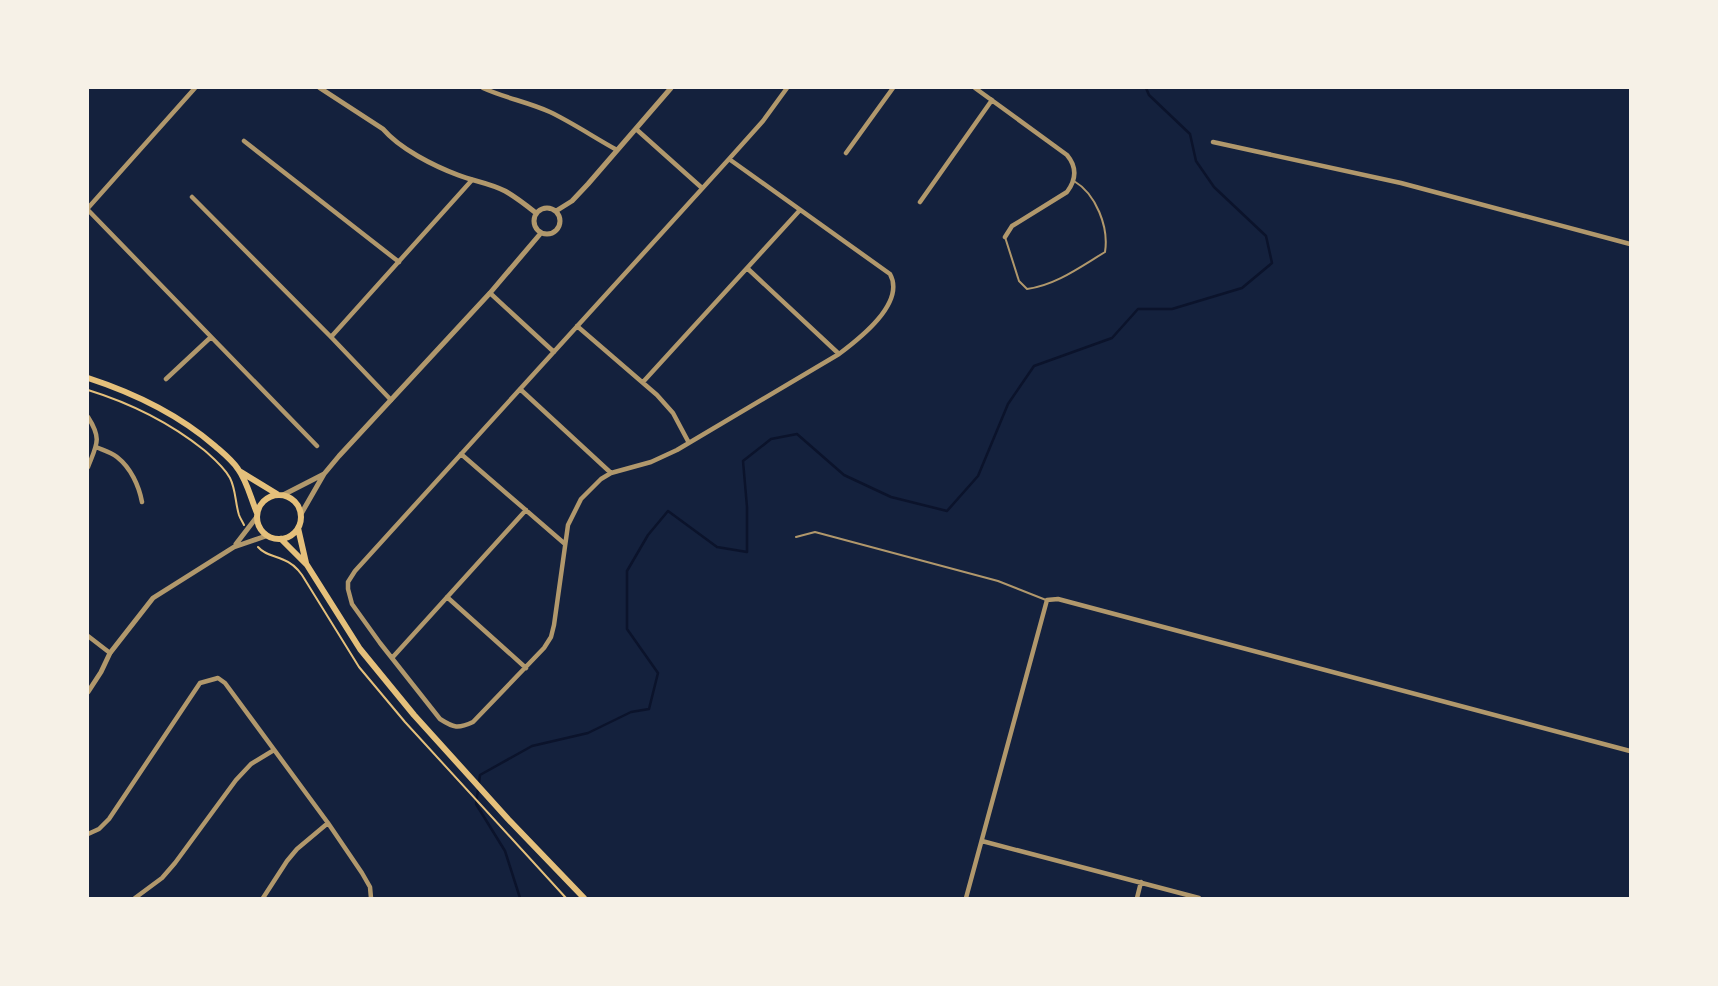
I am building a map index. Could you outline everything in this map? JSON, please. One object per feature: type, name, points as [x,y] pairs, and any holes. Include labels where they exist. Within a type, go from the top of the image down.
[{"type":"main road","points":[[88,378],[163,410],[206,439],[240,471],[295,502],[301,514],[298,528],[307,565]]},
{"type":"main road","points":[[240,471],[259,528],[266,536],[281,539],[291,536],[298,528]]},
{"type":"main road","points":[[256,516],[264,500],[280,495]]},
{"type":"main road","points":[[281,539],[307,565],[360,649],[414,715],[584,898]]},
{"type":"street","points":[[195,88],[88,209],[317,446]]},
{"type":"street","points":[[320,88],[401,145],[442,169],[504,191],[536,213]]},
{"type":"street","points":[[483,88],[552,113],[617,150]]},
{"type":"street","points":[[556,211],[572,201],[671,88]]},
{"type":"street","points":[[729,159],[890,274],[893,294],[874,325],[839,354],[677,450],[651,462],[611,473],[590,488],[581,499],[568,525],[551,637],[526,668],[473,723],[452,727],[440,719],[352,604],[348,582],[355,571],[763,121],[787,88]]},
{"type":"street","points":[[846,153],[893,88]]},
{"type":"street","points":[[975,88],[1068,155],[1073,162],[1073,181],[1067,192],[1012,226],[1005,237]]},
{"type":"street","points":[[920,202],[992,100]]},
{"type":"street","points":[[636,129],[702,188]]},
{"type":"street","points":[[244,141],[399,262]]},
{"type":"street","points":[[1213,142],[1401,183],[1630,244]]},
{"type":"street","points":[[331,337],[472,180]]},
{"type":"street","points":[[192,197],[391,400]]},
{"type":"street","points":[[547,208],[556,211],[560,220],[557,229],[552,233],[541,233],[535,228],[536,213],[547,208]]},
{"type":"street","points":[[643,382],[800,210]]},
{"type":"street","points":[[301,514],[324,474],[490,293],[541,233]]},
{"type":"street","points":[[747,268],[839,354]]},
{"type":"street","points":[[490,293],[554,352]]},
{"type":"street","points":[[577,326],[657,394],[673,414],[689,443]]},
{"type":"street","points":[[166,379],[211,337]]},
{"type":"street","points":[[520,389],[611,473]]},
{"type":"street","points":[[88,417],[96,432],[96,447],[88,467]]},
{"type":"street","points":[[96,447],[114,454],[123,463],[138,485],[142,502]]},
{"type":"street","points":[[461,454],[565,544]]},
{"type":"street","points":[[280,495],[324,474]]},
{"type":"street","points":[[392,658],[526,510]]},
{"type":"street","points":[[234,547],[256,516]]},
{"type":"street","points":[[88,692],[110,653],[153,598],[234,547],[266,536]]},
{"type":"street","points":[[447,597],[526,668]]},
{"type":"street","points":[[966,898],[1047,600],[1058,599],[1630,751]]},
{"type":"street","points":[[88,636],[110,653]]},
{"type":"street","points":[[88,834],[99,829],[109,819],[200,683],[218,678],[225,683],[328,823],[362,873],[370,887],[372,898]]},
{"type":"street","points":[[135,898],[162,878],[175,863],[236,780],[251,764],[274,750]]},
{"type":"street","points":[[263,898],[297,849],[328,823]]},
{"type":"street","points":[[982,841],[1199,898]]},
{"type":"street","points":[[1137,898],[1141,882]]},
{"type":"lane","points":[[1005,237],[1019,281],[1027,289],[1042,287],[1060,279],[1105,252],[1104,225],[1094,201],[1082,186],[1073,181]]},
{"type":"lane","points":[[796,537],[815,532],[998,581],[1047,600]]},
{"type":"path","points":[[88,390],[148,414],[183,435],[213,458],[230,479],[239,515],[245,527]]},
{"type":"path","points":[[255,544],[266,554],[288,561],[302,575],[359,667],[405,722],[566,898]]},
{"type":"waterway","points":[[479,783],[480,775],[532,746],[588,733],[631,712],[649,709],[658,673],[627,629],[627,571],[648,535],[668,511],[717,547],[747,552],[743,461],[771,439],[797,434],[844,475],[891,497],[947,511],[978,476],[1008,404],[1034,366],[1112,338],[1138,309],[1172,309],[1242,288],[1272,263],[1266,236],[1214,187],[1196,161],[1190,134],[1149,95],[1146,88]]},
{"type":"waterway","points":[[478,790],[476,804],[505,851],[520,898]]}]
